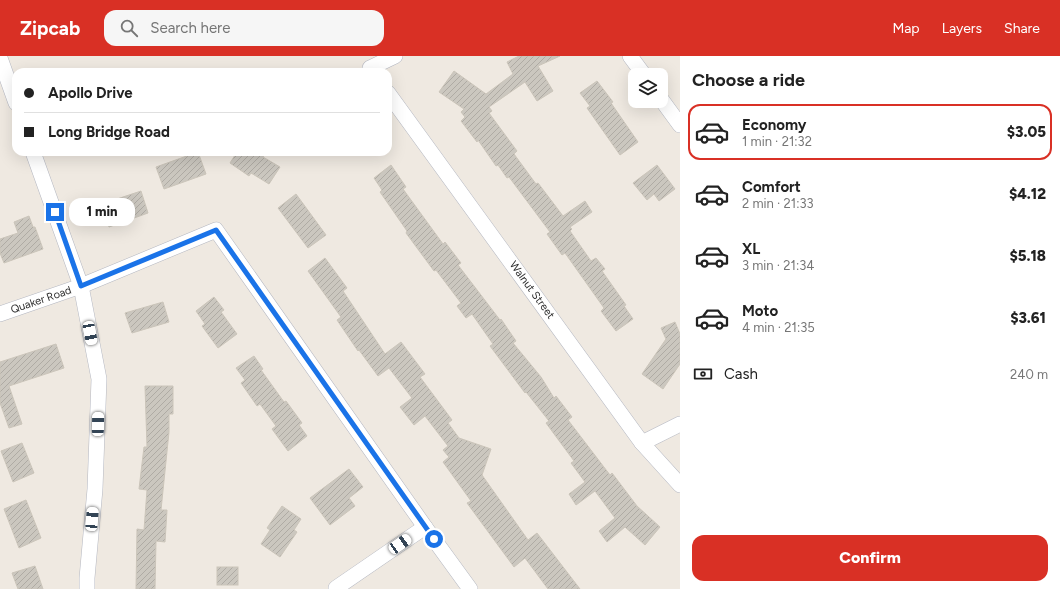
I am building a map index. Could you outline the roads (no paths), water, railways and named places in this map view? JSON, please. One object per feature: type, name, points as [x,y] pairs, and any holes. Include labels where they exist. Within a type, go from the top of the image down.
[{"type":"street","points":[[370,68],[395,56]]},
{"type":"street","points":[[630,56],[639,68]]},
{"type":"street","points":[[0,58],[12,92]]},
{"type":"street","name":"Walnut Street","points":[[392,98],[642,442],[680,485]]},
{"type":"street","points":[[668,108],[680,125]]},
{"type":"street","points":[[34,156],[81,286],[99,379],[95,489],[87,578],[88,589]]},
{"type":"street","name":"Quaker Road","points":[[0,314],[81,286],[216,230],[425,526]]},
{"type":"street","points":[[642,442],[680,424]]},
{"type":"street","points":[[336,588],[425,526],[470,589]]}]
